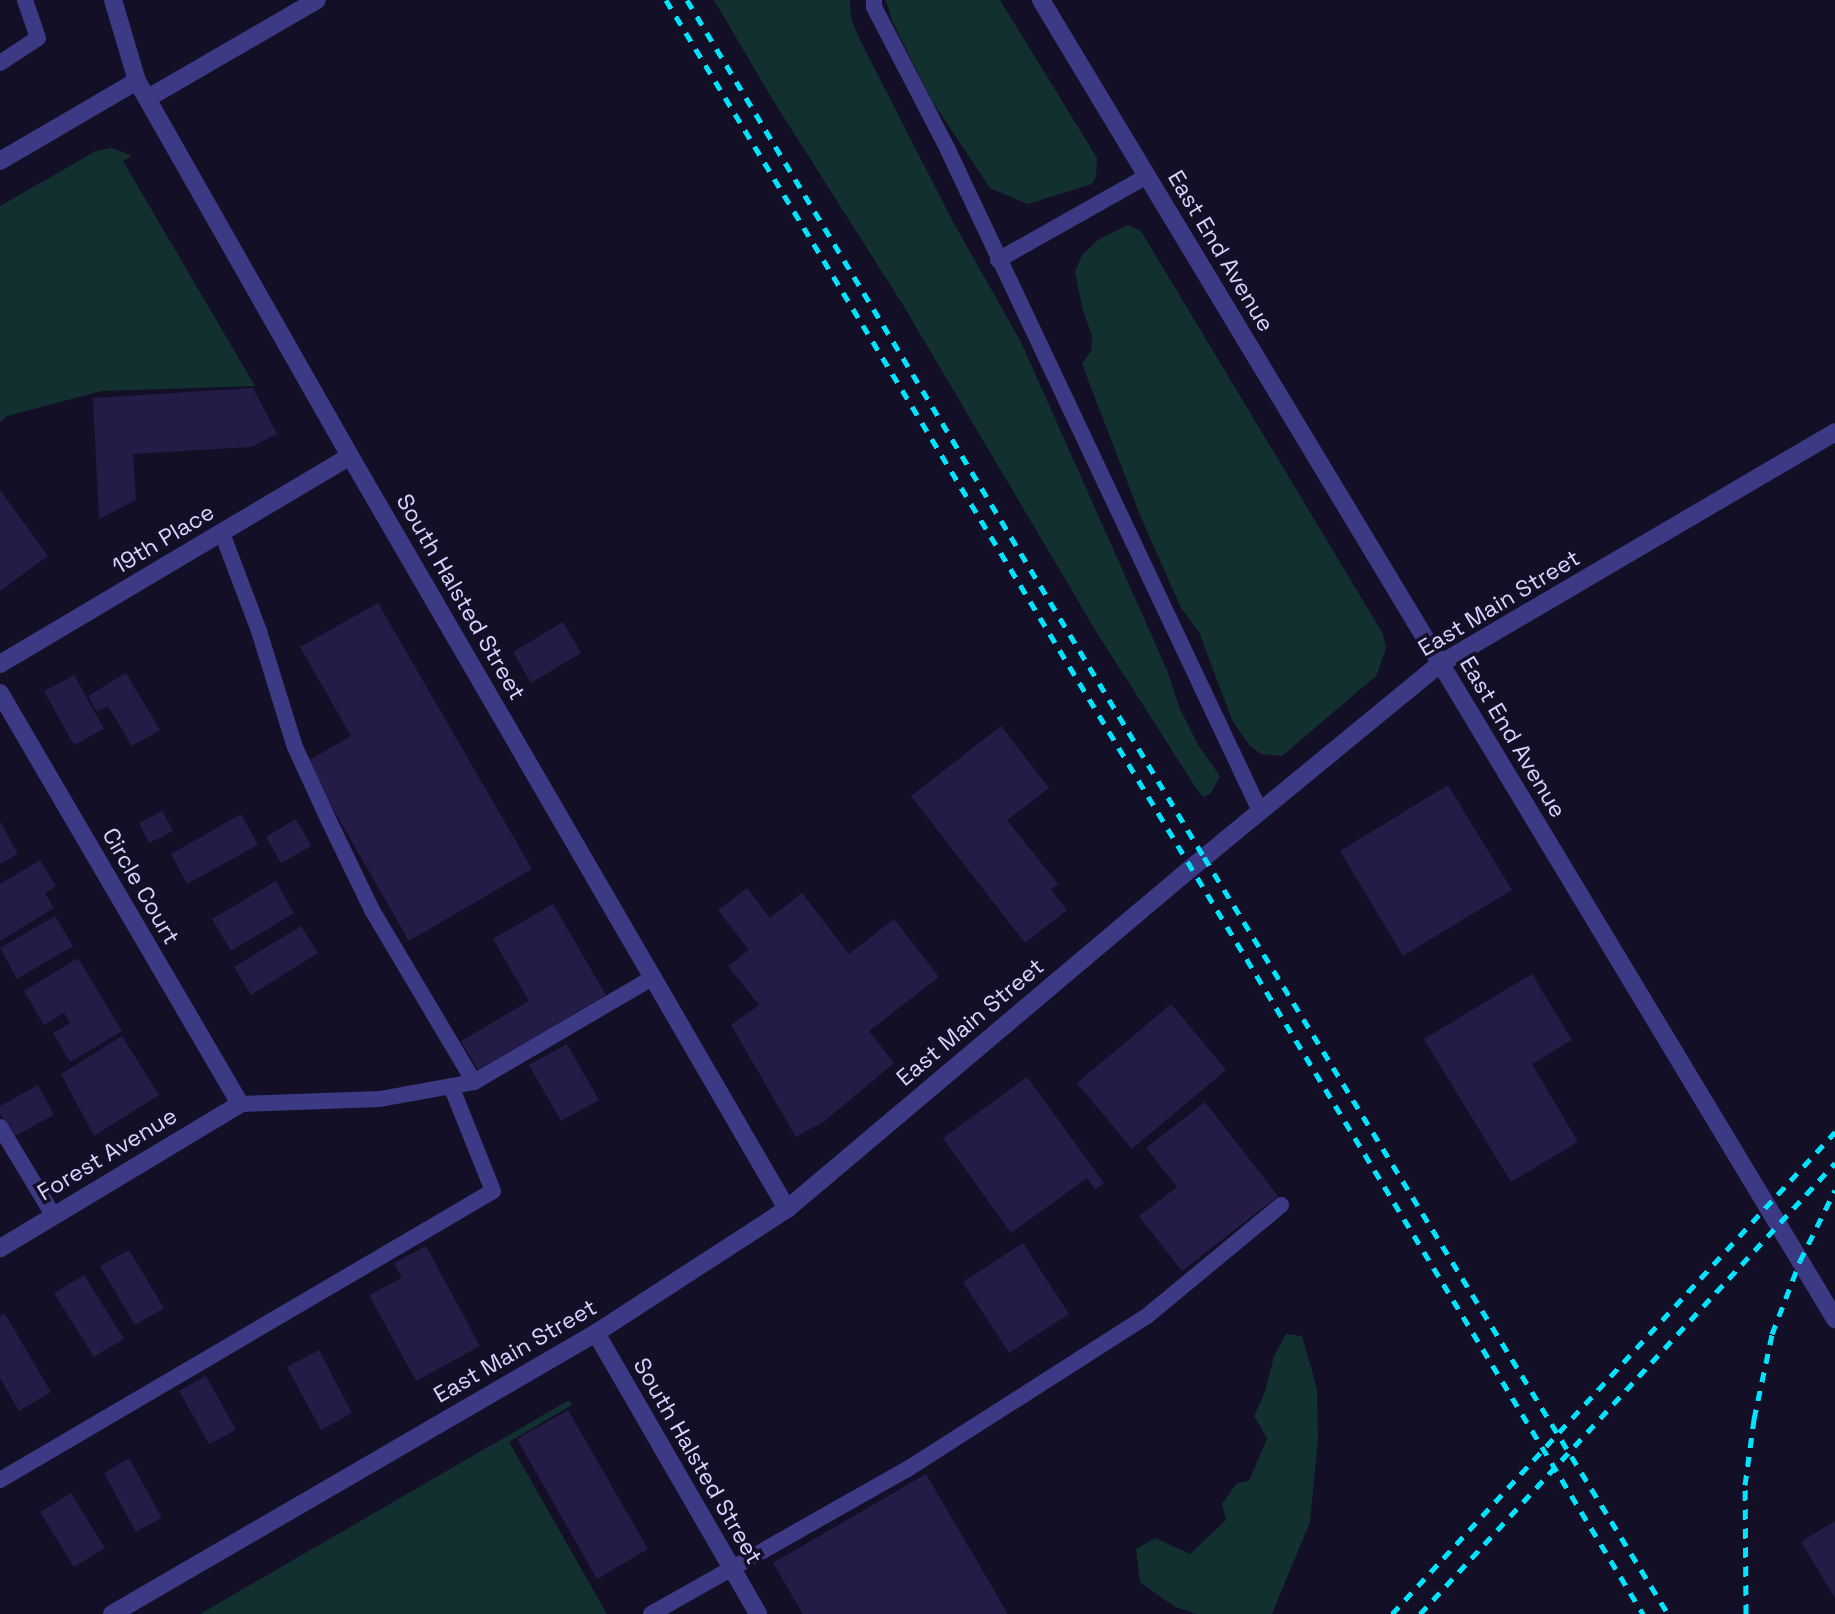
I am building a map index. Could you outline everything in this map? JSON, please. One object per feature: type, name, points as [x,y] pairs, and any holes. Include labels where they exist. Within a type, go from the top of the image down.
[{"type":"street","name":"South Halsted Street","points":[[113,0],[137,81],[350,456],[788,1209]]},
{"type":"street","points":[[148,99],[317,0]]},
{"type":"street","name":"East End Avenue","points":[[1041,0],[1835,1320]]},
{"type":"street","points":[[0,161],[137,81]]},
{"type":"street","name":"East Main Street","points":[[112,1614],[596,1333],[788,1209],[1440,664],[1835,432]]},
{"type":"street","name":"19th Place","points":[[0,664],[350,456]]},
{"type":"street","name":"Circle Court","points":[[0,693],[240,1104]]},
{"type":"street","name":"Forest Avenue","points":[[0,1248],[240,1104]]},
{"type":"street","name":"South Halsted Street","points":[[596,1333],[758,1614]]},
{"type":"lane","points":[[0,63],[38,38],[25,0]]},
{"type":"lane","points":[[874,0],[874,7],[948,150],[1261,811]]},
{"type":"lane","points":[[998,260],[1147,176]]},
{"type":"lane","points":[[222,533],[259,631],[295,747],[372,911],[474,1082]]},
{"type":"lane","points":[[240,1104],[380,1099],[474,1082],[654,977]]},
{"type":"lane","points":[[0,1480],[493,1191],[451,1086]]},
{"type":"lane","points":[[0,1127],[53,1215]]},
{"type":"lane","points":[[651,1614],[906,1470],[1147,1316],[1281,1205]]},
{"type":"green space","points":[[714,0],[850,0],[851,18],[859,38],[952,220],[1021,342],[1167,670],[1180,709],[1198,745],[1220,776],[1211,793],[1204,797],[1198,791],[1097,633],[903,305],[771,97]]},
{"type":"green space","points":[[886,0],[1000,0],[1097,158],[1096,177],[1092,184],[1028,204],[990,188],[932,101],[892,21]]},
{"type":"green space","points":[[112,148],[132,156],[123,161],[255,386],[102,391],[7,416],[0,422],[0,206],[96,151]]},
{"type":"green space","points":[[1128,225],[1141,231],[1383,634],[1386,648],[1377,675],[1282,756],[1261,754],[1249,745],[1232,720],[1199,632],[1181,608],[1142,520],[1082,364],[1091,351],[1092,336],[1083,311],[1075,272],[1082,255],[1099,239]]},
{"type":"green space","points":[[1286,1334],[1302,1336],[1317,1389],[1318,1439],[1310,1522],[1272,1614],[1197,1614],[1175,1607],[1140,1582],[1136,1549],[1155,1538],[1190,1554],[1226,1520],[1222,1504],[1237,1483],[1249,1481],[1267,1438],[1254,1416],[1265,1392],[1274,1356]]},
{"type":"green space","points":[[569,1400],[572,1405],[509,1442],[607,1614],[200,1614]]},
{"type":"building","points":[[253,388],[277,434],[251,447],[133,454],[136,500],[99,519],[93,398]]},
{"type":"building","points":[[0,490],[48,556],[0,591]]},
{"type":"building","points":[[378,603],[532,869],[409,941],[306,762],[351,736],[300,647]]},
{"type":"building","points":[[563,622],[581,653],[531,683],[513,652]]},
{"type":"building","points":[[126,673],[160,730],[132,746],[108,706],[97,712],[88,696]]},
{"type":"building","points":[[74,675],[104,729],[74,745],[44,691]]},
{"type":"building","points":[[1001,726],[1049,788],[1007,820],[1058,884],[1051,890],[1067,910],[1025,943],[911,796]]},
{"type":"building","points":[[1448,785],[1512,890],[1403,956],[1340,851]]},
{"type":"building","points":[[162,811],[173,831],[149,843],[139,823]]},
{"type":"building","points":[[241,814],[258,845],[187,884],[171,854]]},
{"type":"building","points":[[296,819],[311,846],[281,863],[266,837]]},
{"type":"building","points":[[0,821],[18,854],[0,864]]},
{"type":"building","points":[[40,860],[56,886],[45,893],[54,908],[0,941],[0,884]]},
{"type":"building","points":[[276,881],[294,913],[231,951],[212,919]]},
{"type":"building","points":[[747,888],[770,918],[802,893],[849,954],[894,919],[939,977],[869,1031],[894,1063],[826,1120],[796,1137],[731,1025],[759,1005],[728,966],[749,950],[718,910]]},
{"type":"building","points":[[553,904],[606,995],[478,1070],[461,1041],[529,1001],[493,939]]},
{"type":"building","points":[[55,916],[73,946],[17,979],[0,948]]},
{"type":"building","points":[[301,926],[318,953],[251,995],[234,967]]},
{"type":"building","points":[[78,958],[122,1031],[70,1062],[53,1033],[70,1023],[64,1013],[44,1025],[24,991]]},
{"type":"building","points":[[1532,974],[1572,1040],[1532,1064],[1578,1142],[1511,1182],[1424,1039]]},
{"type":"building","points":[[1171,1004],[1226,1070],[1132,1149],[1077,1083]]},
{"type":"building","points":[[122,1036],[159,1095],[94,1136],[61,1074]]},
{"type":"building","points":[[567,1044],[599,1100],[561,1121],[529,1065]]},
{"type":"building","points":[[1027,1077],[1104,1183],[1095,1190],[1087,1178],[1011,1233],[943,1138]]},
{"type":"building","points":[[38,1085],[54,1115],[13,1137],[0,1114],[0,1106]]},
{"type":"building","points":[[1205,1102],[1278,1196],[1182,1271],[1139,1216],[1177,1187],[1146,1148]]},
{"type":"building","points":[[1023,1243],[1069,1314],[1009,1353],[963,1282]]},
{"type":"building","points":[[426,1246],[480,1346],[416,1381],[369,1295],[402,1278],[394,1263]]},
{"type":"building","points":[[129,1250],[164,1308],[135,1325],[100,1266]]},
{"type":"building","points":[[84,1275],[124,1339],[94,1357],[54,1293]]},
{"type":"building","points":[[5,1314],[51,1392],[19,1411],[0,1378],[0,1316]]},
{"type":"building","points":[[319,1350],[352,1413],[321,1430],[287,1367]]},
{"type":"building","points":[[206,1376],[236,1430],[209,1444],[179,1391]]},
{"type":"building","points":[[568,1410],[648,1549],[597,1579],[517,1439]]},
{"type":"building","points":[[129,1458],[162,1518],[136,1532],[104,1473]]},
{"type":"building","points":[[926,1474],[1008,1614],[803,1614],[773,1563]]},
{"type":"building","points":[[71,1493],[105,1548],[74,1567],[40,1512]]},
{"type":"building","points":[[1835,1521],[1835,1598],[1801,1542]]},
{"type":"railway","points":[[666,0],[1643,1614]]},
{"type":"railway","points":[[687,0],[1204,857],[1668,1614]]},
{"type":"railway","points":[[1392,1614],[1835,1132]]},
{"type":"railway","points":[[1420,1614],[1835,1163]]},
{"type":"railway","points":[[1746,1614],[1745,1485],[1754,1419],[1772,1334],[1800,1261],[1835,1190]]}]
